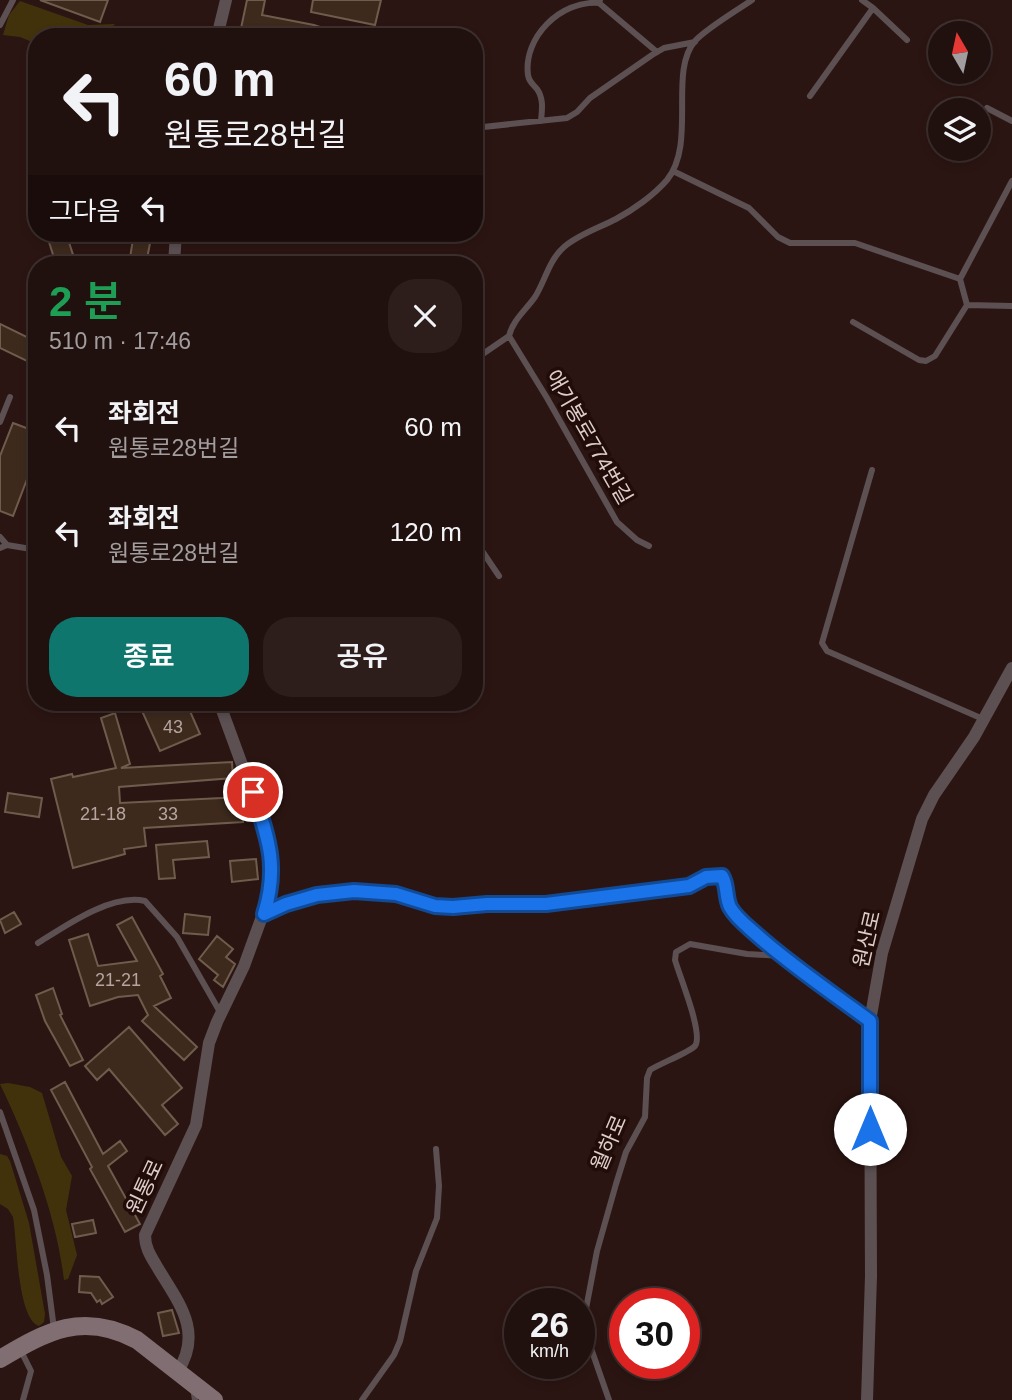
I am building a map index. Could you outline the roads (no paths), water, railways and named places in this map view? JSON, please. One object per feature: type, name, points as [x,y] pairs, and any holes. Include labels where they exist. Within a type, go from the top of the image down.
[{"type":"street","points":[[219,28],[226,0]]},
{"type":"street","name":"원산로","points":[[867,1400],[872,1276],[870,1021],[890,920],[922,819],[1012,668]]},
{"type":"street","name":"원통로","points":[[188,1384],[190,1347],[187,1320],[149,1252],[145,1235],[196,1125],[209,1043],[244,966],[264,914],[273,877],[271,857],[253,792],[222,711]]},
{"type":"street","points":[[0,1359],[54,1329],[90,1326],[116,1330],[137,1340],[188,1384],[214,1400]]},
{"type":"lane","points":[[0,25],[13,0]]},
{"type":"lane","points":[[483,127],[567,118],[627,71],[657,52],[695,42],[751,0]]},
{"type":"lane","points":[[862,0],[907,40]]},
{"type":"lane","points":[[541,121],[541,96],[528,75],[532,48],[540,29],[554,13],[580,2],[599,1],[657,52]]},
{"type":"lane","points":[[810,96],[873,8]]},
{"type":"lane","points":[[483,354],[509,336],[512,323],[526,311],[562,248],[617,218],[665,182],[673,171],[682,139],[685,68],[695,42]]},
{"type":"lane","points":[[991,110],[1012,121]]},
{"type":"lane","points":[[673,171],[749,208],[778,237],[790,243],[855,243],[960,279]]},
{"type":"lane","points":[[853,322],[919,360],[926,361],[934,356],[967,305],[960,279],[1012,181]]},
{"type":"lane","points":[[967,305],[1012,306]]},
{"type":"lane","name":"애기봉로774번길","points":[[509,336],[617,522],[637,540],[649,546]]},
{"type":"lane","points":[[0,422],[10,397]]},
{"type":"lane","points":[[872,470],[822,643],[827,651],[983,719]]},
{"type":"lane","points":[[0,537],[3,546],[28,549]]},
{"type":"lane","points":[[483,553],[499,576]]},
{"type":"lane","points":[[264,914],[317,895],[354,891],[396,894],[435,906],[546,904],[689,886],[706,877],[722,876],[731,908],[743,922],[782,956],[870,1021]]},
{"type":"lane","points":[[38,943],[98,908],[127,901],[145,901],[177,937],[221,1013]]},
{"type":"lane","name":"월하로","points":[[610,1400],[586,1334],[585,1314],[597,1251],[615,1184],[626,1152],[645,1116],[647,1078],[650,1070],[688,1051],[698,1040],[675,960],[676,952],[690,944],[747,954],[782,956]]},
{"type":"lane","points":[[0,1112],[34,1210],[54,1329]]},
{"type":"lane","points":[[362,1400],[394,1355],[400,1342],[416,1271],[438,1218],[436,1149]]},
{"type":"lane","points":[[19,1348],[31,1371],[23,1400]]}]
